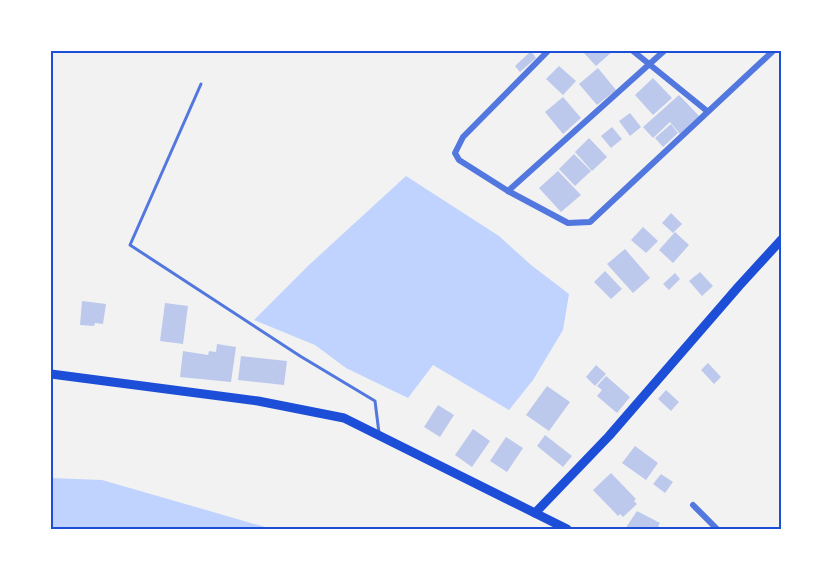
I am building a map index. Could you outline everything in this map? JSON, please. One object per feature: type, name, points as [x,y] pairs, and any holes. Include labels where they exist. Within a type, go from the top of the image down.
[{"type":"main road","points":[[535,513],[609,435],[782,239]]},
{"type":"main road","points":[[51,374],[258,401],[344,418],[567,529]]},
{"type":"street","points":[[633,51],[707,111]]},
{"type":"street","points":[[508,191],[664,51]]},
{"type":"street","points":[[546,52],[463,137],[455,153],[459,160],[508,191],[568,223],[590,222],[773,51]]},
{"type":"street","points":[[693,505],[717,529]]},
{"type":"lane","points":[[201,84],[130,245],[300,356],[375,401],[379,435]]},
{"type":"water","points":[[406,176],[499,236],[531,265],[569,294],[563,330],[533,380],[509,410],[433,365],[408,398],[346,368],[315,345],[254,320],[309,265]]},
{"type":"water","points":[[51,478],[102,480],[272,529],[51,529]]},
{"type":"building","points":[[531,51],[536,58],[520,72],[515,66]]},
{"type":"building","points":[[582,51],[613,51],[596,66]]},
{"type":"building","points":[[559,66],[576,81],[563,95],[546,79]]},
{"type":"building","points":[[598,68],[616,90],[597,105],[579,84]]},
{"type":"building","points":[[653,78],[672,98],[653,115],[635,95]]},
{"type":"building","points":[[679,95],[699,116],[680,134],[670,122],[653,138],[643,127]]},
{"type":"building","points":[[563,97],[581,118],[563,134],[545,112]]},
{"type":"building","points":[[630,113],[641,127],[630,136],[619,121]]},
{"type":"building","points":[[671,124],[678,133],[663,147],[655,138]]},
{"type":"building","points":[[612,127],[622,139],[611,148],[601,136]]},
{"type":"building","points":[[589,138],[607,157],[592,171],[575,152]]},
{"type":"building","points":[[574,154],[591,171],[575,186],[559,169]]},
{"type":"building","points":[[558,171],[581,195],[561,212],[539,188]]},
{"type":"building","points":[[671,213],[682,224],[673,233],[662,223]]},
{"type":"building","points":[[643,227],[658,241],[646,253],[631,240]]},
{"type":"building","points":[[675,232],[689,245],[673,263],[659,250]]},
{"type":"building","points":[[625,249],[650,278],[633,293],[607,264]]},
{"type":"building","points":[[605,271],[622,289],[611,299],[594,282]]},
{"type":"building","points":[[700,272],[713,286],[702,296],[689,281]]},
{"type":"building","points":[[675,273],[680,279],[669,290],[663,284]]},
{"type":"building","points":[[82,301],[106,304],[103,324],[80,325]]},
{"type":"building","points":[[165,303],[188,306],[183,344],[160,341]]},
{"type":"building","points":[[217,344],[236,347],[231,382],[180,377],[183,351],[208,355],[209,351],[216,352]]},
{"type":"building","points":[[241,356],[287,361],[284,385],[238,380]]},
{"type":"building","points":[[708,363],[721,377],[714,384],[701,370]]},
{"type":"building","points":[[596,365],[606,374],[595,386],[586,377]]},
{"type":"building","points":[[606,376],[630,397],[617,413],[597,396],[602,390],[597,386]]},
{"type":"building","points":[[547,386],[570,402],[549,431],[526,415]]},
{"type":"building","points":[[666,390],[679,402],[671,411],[658,399]]},
{"type":"building","points":[[438,405],[454,415],[440,437],[424,427]]},
{"type":"building","points":[[473,429],[490,441],[472,467],[455,455]]},
{"type":"building","points":[[545,435],[572,456],[563,467],[537,446]]},
{"type":"building","points":[[506,437],[523,448],[507,472],[490,461]]},
{"type":"building","points":[[635,446],[658,463],[646,480],[622,463]]},
{"type":"building","points":[[611,473],[636,499],[634,501],[637,504],[623,517],[620,514],[618,516],[593,490]]},
{"type":"building","points":[[661,474],[673,482],[665,493],[653,484]]},
{"type":"building","points":[[637,511],[660,523],[658,526],[661,528],[625,529]]}]
